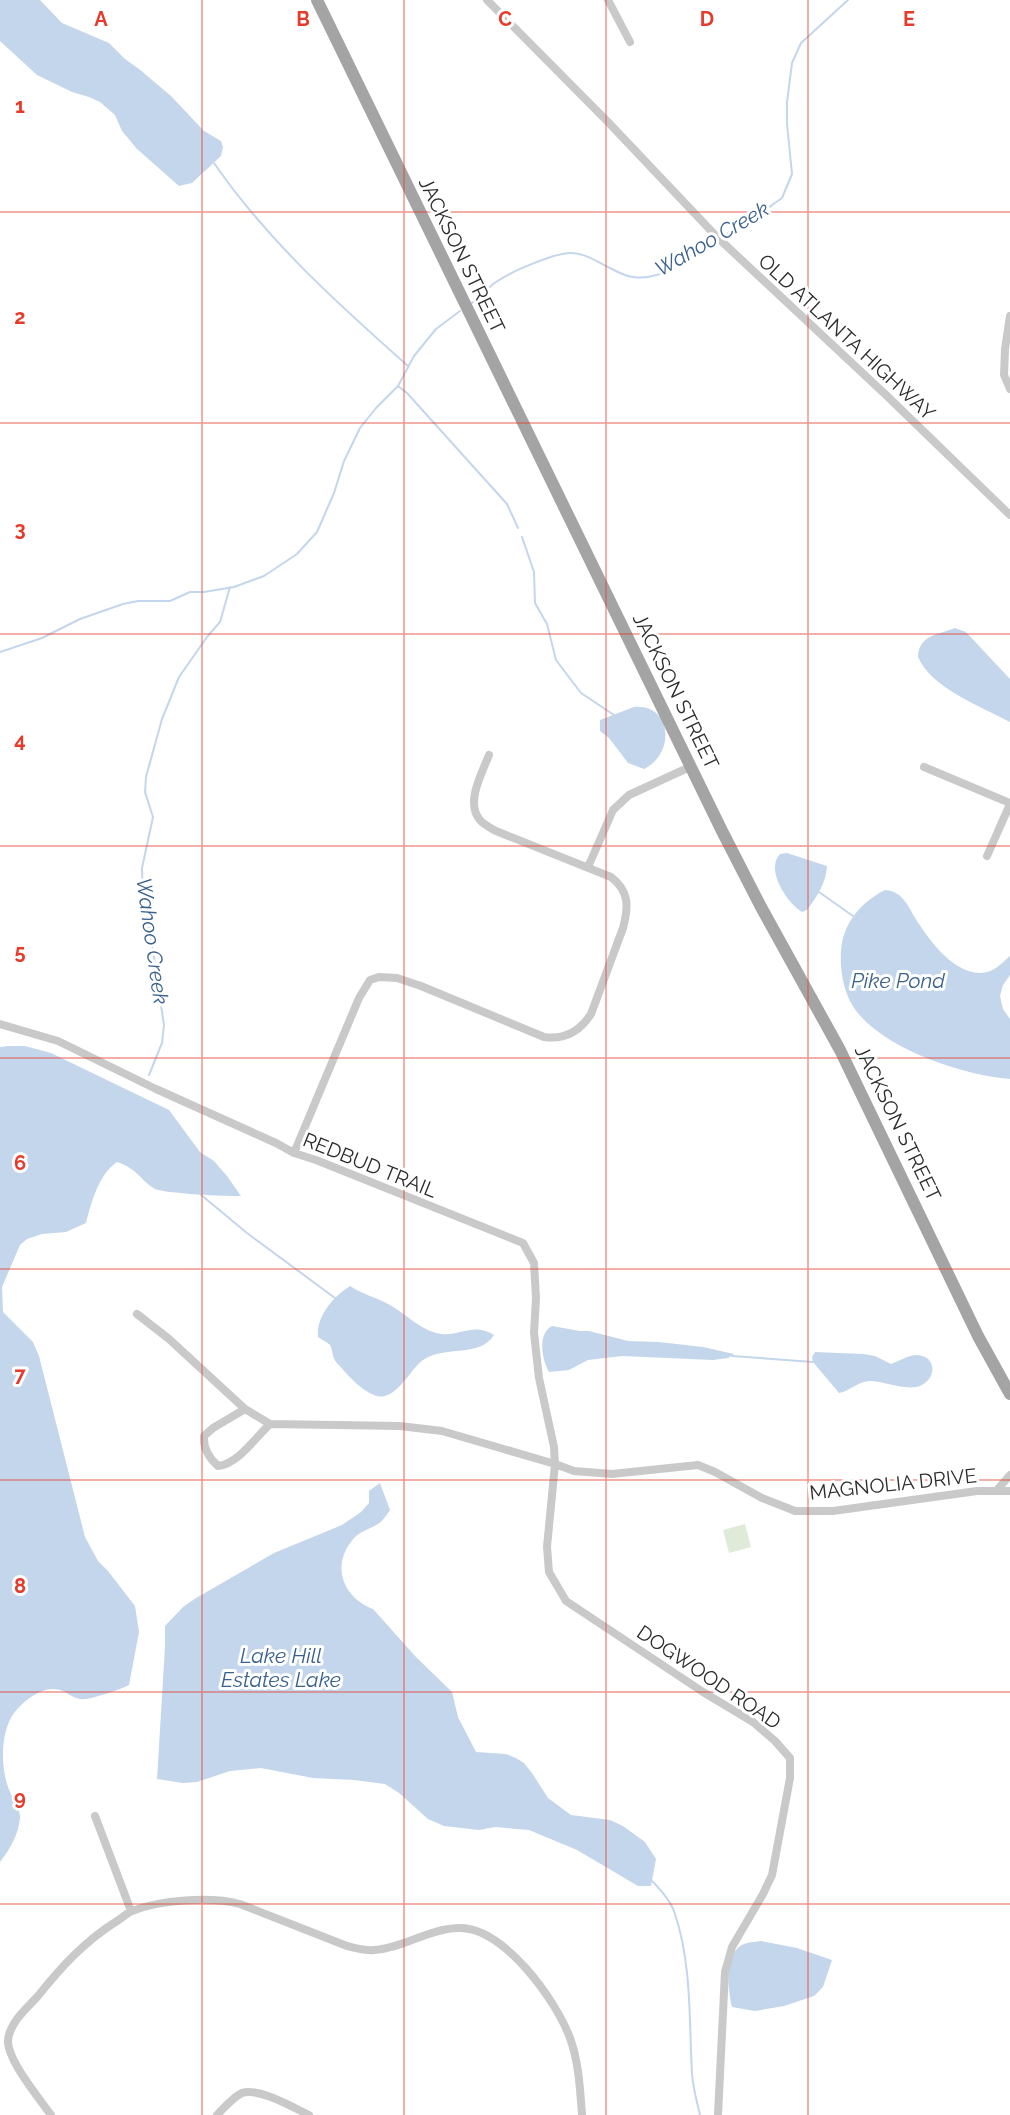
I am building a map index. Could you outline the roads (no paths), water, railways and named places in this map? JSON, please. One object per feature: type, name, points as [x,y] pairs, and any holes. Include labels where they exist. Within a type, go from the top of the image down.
[{"type":"main road","name":"JACKSON STREET","points":[[317,0],[427,229],[761,907],[840,1050],[913,1197],[978,1336],[1010,1394]]},
{"type":"street","name":"OLD ATLANTA HIGHWAY","points":[[487,0],[605,119],[717,237],[1010,515]]},
{"type":"street","points":[[608,0],[630,42]]},
{"type":"street","points":[[1010,316],[1004,375],[1010,389]]},
{"type":"street","points":[[294,1153],[359,998],[370,980],[380,977],[407,981],[544,1037],[565,1036],[585,1024],[591,1014],[623,928],[625,893],[620,884],[610,877],[496,831],[480,821],[474,809],[476,789],[489,755]]},
{"type":"street","points":[[588,867],[613,810],[629,795],[692,766]]},
{"type":"street","points":[[924,766],[1010,804],[987,856]]},
{"type":"street","name":"REDBUD TRAIL","points":[[0,1024],[58,1041],[294,1153],[523,1243],[534,1263],[536,1298],[534,1334],[539,1378],[554,1447],[555,1464]]},
{"type":"street","points":[[137,1314],[169,1339],[245,1409],[270,1424],[243,1452],[225,1466],[218,1466],[205,1449],[204,1436],[245,1409]]},
{"type":"street","name":"MAGNOLIA DRIVE","points":[[270,1424],[400,1426],[441,1431],[555,1464],[574,1472],[612,1474],[698,1465],[779,1506],[795,1511],[811,1512],[977,1491],[1010,1491]]},
{"type":"street","name":"DOGWOOD ROAD","points":[[555,1464],[547,1547],[549,1572],[566,1601],[644,1654],[753,1722],[790,1758],[790,1778],[772,1875],[732,1947],[725,1972],[718,2115]]},
{"type":"street","name":"MAGNOLIA DRIVE","points":[[997,1490],[1010,1475]]},
{"type":"street","points":[[95,1816],[131,1911]]},
{"type":"street","points":[[51,2115],[15,2061],[9,2046],[9,2033],[22,2013],[77,1952],[131,1911],[179,1902],[224,1900],[252,1908],[347,1946],[374,1950],[401,1944],[428,1933],[450,1929],[469,1929],[487,1935],[530,1972],[567,2031],[578,2070],[582,2115]]},
{"type":"street","points":[[217,2115],[239,2095],[249,2092],[260,2094],[309,2115]]},
{"type":"water","points":[[0,0],[40,0],[62,23],[109,43],[171,96],[204,131],[221,141],[223,147],[221,156],[192,183],[179,186],[137,149],[122,131],[115,115],[100,102],[72,92],[37,75],[0,41]]},
{"type":"water","points":[[955,628],[966,632],[1010,679],[1010,722],[945,687],[925,668],[918,657],[925,640]]},
{"type":"water","points":[[634,707],[647,708],[656,713],[665,731],[665,742],[661,753],[644,769],[628,763],[609,738],[600,731],[600,720]]},
{"type":"water","points":[[787,853],[827,866],[820,890],[807,910],[802,912],[784,894],[776,877],[776,861],[780,854]]},
{"type":"water","name":"Pike Pond","points":[[885,890],[892,891],[901,897],[939,950],[966,970],[977,973],[987,972],[996,968],[1010,956],[1010,975],[1003,985],[1000,996],[1003,1009],[1010,1019],[1010,1079],[947,1066],[903,1047],[867,1023],[854,1008],[843,980],[842,941],[855,914],[868,901]]},
{"type":"water","points":[[25,1046],[51,1053],[169,1110],[200,1152],[214,1161],[241,1196],[155,1189],[130,1168],[117,1162],[101,1181],[93,1198],[86,1223],[66,1232],[42,1234],[27,1239],[20,1245],[2,1287],[3,1312],[33,1342],[39,1356],[85,1537],[98,1561],[135,1606],[139,1632],[129,1685],[86,1699],[77,1698],[58,1689],[44,1691],[24,1702],[9,1721],[3,1751],[4,1773],[20,1817],[13,1841],[0,1862],[0,1047]]},
{"type":"water","points":[[350,1286],[388,1304],[436,1333],[451,1334],[479,1330],[494,1335],[480,1346],[441,1353],[423,1360],[389,1395],[374,1395],[349,1376],[335,1360],[330,1345],[318,1337],[320,1322],[327,1307]]},
{"type":"water","points":[[552,1326],[589,1331],[628,1341],[703,1347],[734,1354],[728,1358],[713,1360],[622,1356],[588,1360],[569,1370],[549,1372],[542,1348],[544,1335]]},
{"type":"water","points":[[815,1352],[863,1354],[875,1356],[891,1364],[907,1357],[924,1356],[931,1363],[932,1373],[926,1383],[920,1386],[901,1387],[869,1381],[839,1393],[813,1362],[812,1357]]},
{"type":"water","name":"Lake Hill Estates Lake","points":[[380,1483],[390,1510],[380,1523],[354,1538],[347,1548],[341,1568],[347,1588],[353,1596],[373,1609],[416,1657],[452,1692],[458,1717],[476,1752],[506,1754],[516,1758],[524,1763],[532,1773],[548,1798],[571,1815],[610,1820],[623,1826],[645,1842],[656,1859],[651,1886],[638,1886],[577,1850],[529,1830],[495,1827],[479,1830],[444,1826],[428,1819],[399,1793],[385,1784],[313,1778],[261,1768],[230,1771],[197,1782],[183,1783],[157,1779],[165,1626],[183,1607],[196,1598],[274,1553],[342,1525],[361,1512],[369,1503],[369,1491]]},
{"type":"water","points":[[761,1941],[797,1948],[832,1960],[823,1987],[814,1996],[784,2006],[755,2011],[732,2007],[729,1973],[732,1956],[742,1945]]},
{"type":"waterway","name":"Wahoo Creek","points":[[721,238],[782,198],[792,174],[787,124],[792,63],[801,43],[848,0]]},
{"type":"waterway","points":[[214,163],[280,245],[330,295],[408,366]]},
{"type":"waterway","name":"Wahoo Creek","points":[[472,303],[502,278],[531,264],[562,254],[579,254],[623,274],[644,278],[666,272],[716,241]]},
{"type":"waterway","name":"Wahoo Creek","points":[[0,652],[42,638],[80,619],[123,604],[138,601],[170,601],[190,592],[234,587],[264,576],[297,554],[317,532],[334,493],[344,461],[360,428],[398,386],[414,356],[436,329],[460,311]]},
{"type":"waterway","points":[[398,386],[407,393],[507,504],[518,528]]},
{"type":"waterway","points":[[522,537],[534,572],[535,603],[547,624],[556,660],[581,693],[614,715]]},
{"type":"waterway","name":"Wahoo Creek","points":[[149,1075],[162,1043],[164,1025],[143,900],[142,868],[153,817],[145,792],[146,777],[162,719],[179,677],[220,622],[230,587]]},
{"type":"waterway","points":[[819,892],[853,916]]},
{"type":"waterway","points":[[200,1194],[247,1233],[335,1298]]},
{"type":"waterway","points":[[732,1356],[813,1362]]},
{"type":"waterway","points":[[652,1881],[671,1905],[680,1933],[689,1994],[693,2079],[700,2115]]}]
